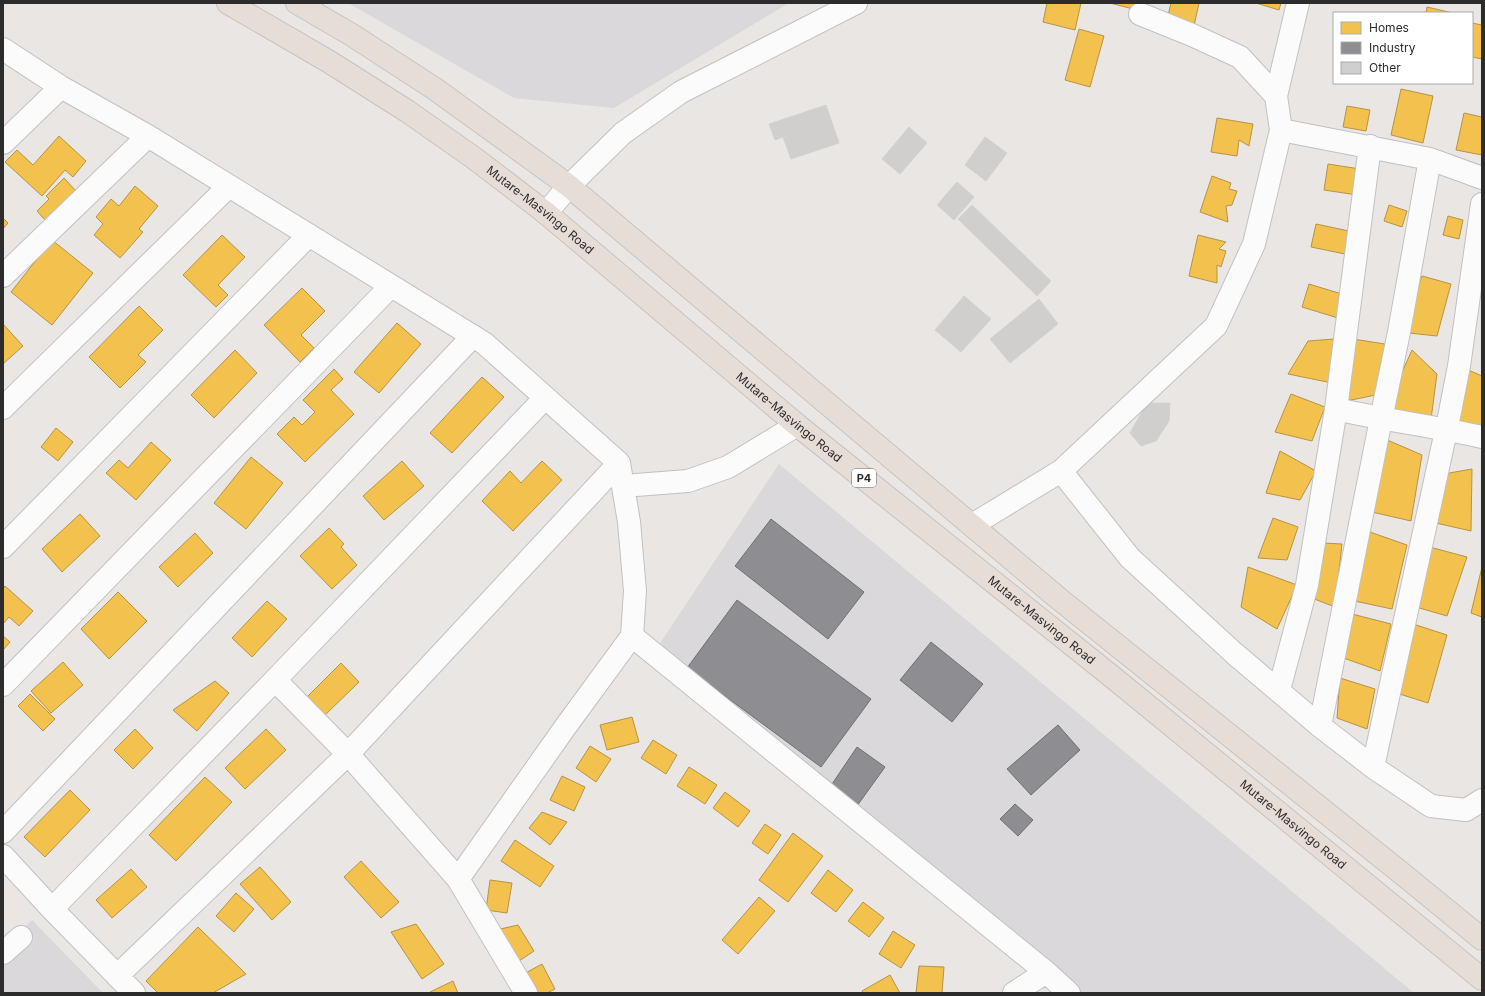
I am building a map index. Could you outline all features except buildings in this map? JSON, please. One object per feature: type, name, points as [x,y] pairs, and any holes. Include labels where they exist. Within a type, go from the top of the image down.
[{"type":"highway","name":"Mutare-Masvingo Road","points":[[228,3],[328,61],[407,111],[474,158],[546,213],[797,425],[1110,675],[1482,979]]},
{"type":"highway","points":[[297,3],[352,35],[435,89],[568,186],[1058,598],[1405,876],[1482,940]]},
{"type":"street","points":[[546,213],[568,186],[623,133],[681,92],[856,3]]},
{"type":"street","points":[[972,525],[1061,471],[1216,326],[1254,244],[1281,130],[1276,96],[1298,3]]},
{"type":"street","points":[[1140,14],[1192,35],[1240,57],[1276,96]]},
{"type":"street","points":[[3,49],[61,87],[148,136],[484,343],[619,463],[629,522],[635,591],[632,636],[566,726],[458,879]]},
{"type":"street","points":[[3,143],[61,87]]},
{"type":"street","points":[[1281,130],[1370,146],[1430,159],[1482,178]]},
{"type":"street","points":[[3,276],[148,136]]},
{"type":"street","points":[[1279,690],[1307,585],[1336,408],[1370,146]]},
{"type":"street","points":[[1320,726],[1399,332],[1430,159]]},
{"type":"street","points":[[3,408],[229,186]]},
{"type":"street","points":[[1373,768],[1447,429],[1459,366],[1482,204]]},
{"type":"street","points":[[3,547],[309,235]]},
{"type":"street","points":[[3,686],[391,286]]},
{"type":"street","points":[[3,832],[473,336]]},
{"type":"street","points":[[52,910],[545,398]]},
{"type":"street","points":[[1336,408],[1381,419],[1447,429],[1482,437]]},
{"type":"street","points":[[623,486],[688,481],[728,467],[797,425]]},
{"type":"street","points":[[117,976],[348,754],[619,463]]},
{"type":"street","points":[[1061,471],[1130,558],[1235,654],[1320,726],[1373,768],[1431,806],[1466,810],[1482,800]]},
{"type":"street","points":[[632,636],[1046,972],[1069,993]]},
{"type":"street","points":[[275,680],[348,754],[458,879],[526,993]]},
{"type":"street","points":[[3,856],[52,910],[134,993]]},
{"type":"street","points":[[3,954],[21,937]]},
{"type":"street","points":[[1014,993],[1046,972]]},
{"type":"shaded area","points":[[348,3],[789,3],[614,108],[514,98]]},
{"type":"shaded area","points":[[779,464],[1414,993],[1057,993],[653,654]]},
{"type":"shaded area","points":[[32,920],[103,993],[3,993],[3,949]]}]
